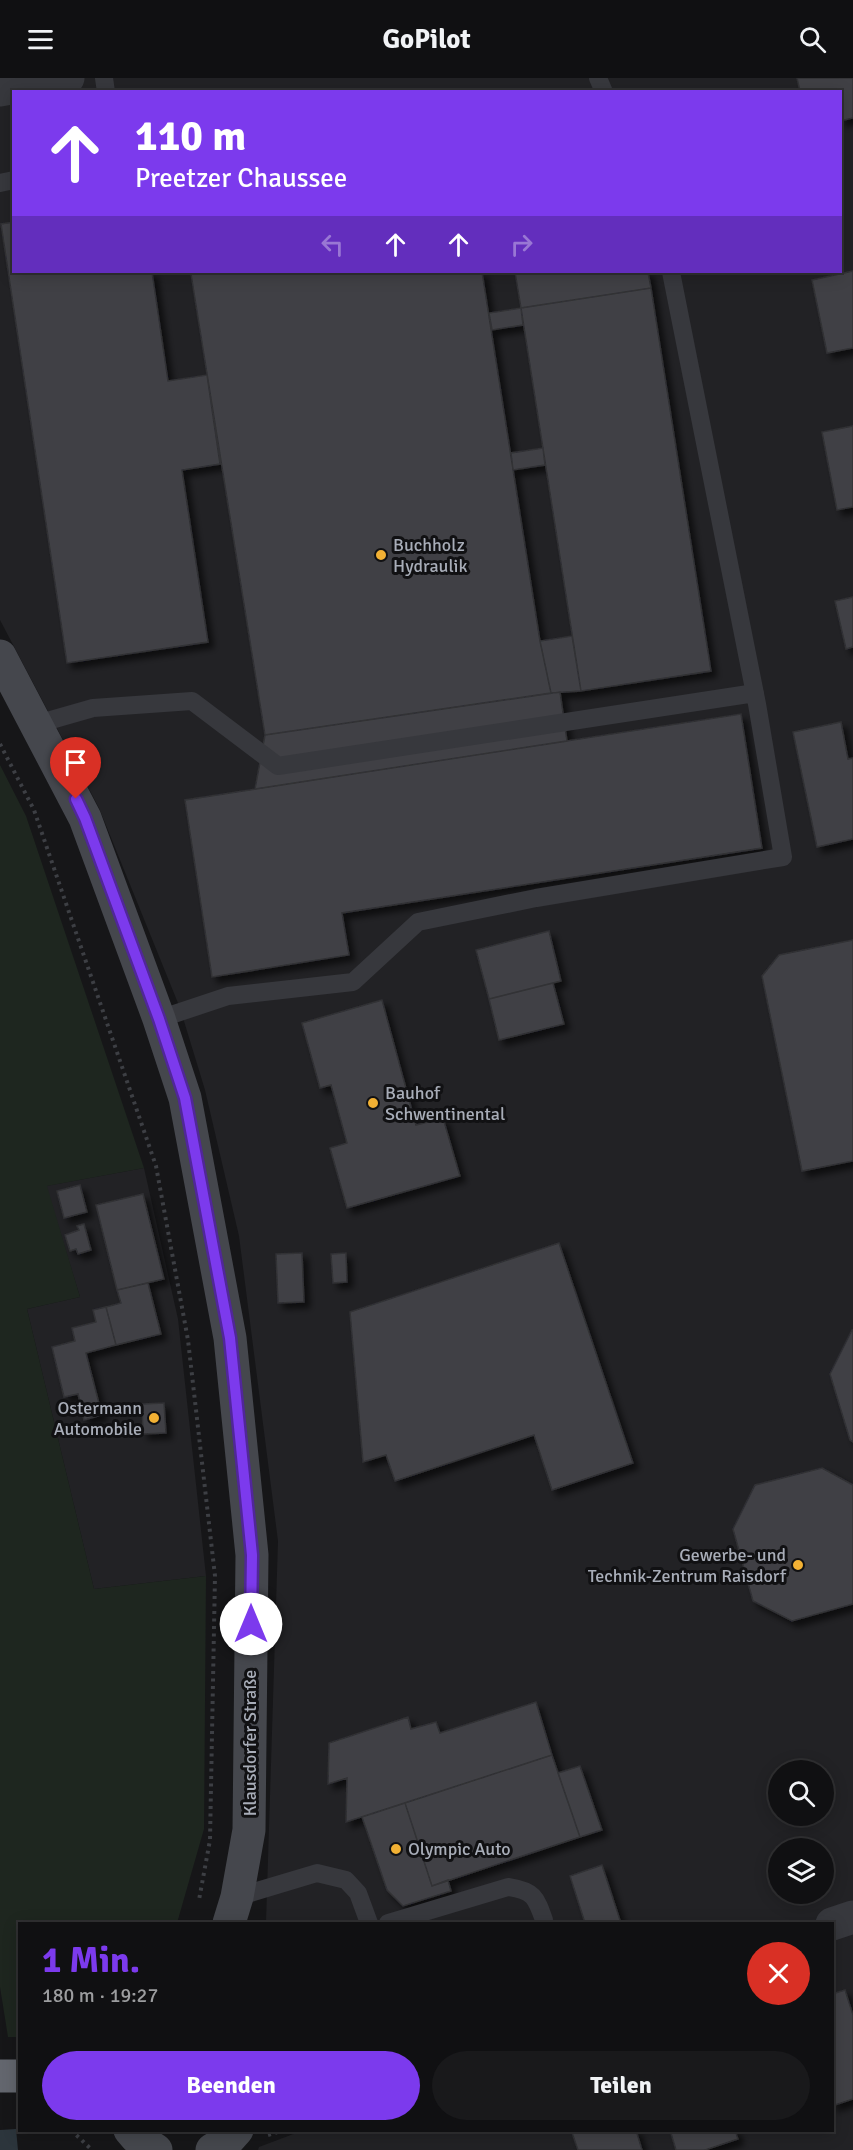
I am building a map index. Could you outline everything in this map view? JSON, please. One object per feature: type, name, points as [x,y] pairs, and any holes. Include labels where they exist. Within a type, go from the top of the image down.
[{"type":"highway","points":[[0,2076],[18,2076]]},
{"type":"street","points":[[0,90],[68,78]]},
{"type":"street","name":"Klausdorfer Straße","points":[[0,656],[85,818],[159,1019],[185,1098],[230,1338],[252,1555],[249,1830],[233,1910]]},
{"type":"street","points":[[834,1923],[853,1917]]},
{"type":"street","points":[[132,2132],[156,2150]]},
{"type":"street","points":[[212,2150],[227,2141],[235,2132]]},
{"type":"lane","points":[[159,1019],[228,996],[353,982],[418,921],[536,898],[783,857],[755,693],[671,273]]},
{"type":"lane","points":[[37,724],[93,708],[192,701],[278,766],[755,693]]},
{"type":"lane","points":[[233,1910],[317,1873],[346,1880],[358,1893],[369,1922]]},
{"type":"lane","points":[[391,1922],[508,1887],[525,1890],[536,1899],[544,1922]]},
{"type":"path","points":[[0,744],[34,810],[156,1166],[188,1340],[214,1576],[210,1840],[198,1902]]},
{"type":"path","points":[[73,2132],[92,2150]]},
{"type":"shaded area","points":[[0,78],[853,78],[853,2150],[258,2150],[259,2147],[299,2132],[834,2132],[834,1922],[266,1922],[278,1541],[239,1236],[205,1090],[180,1008],[99,808],[0,620]]},
{"type":"shaded area","points":[[0,765],[26,816],[144,1168],[47,1186],[80,1297],[27,1309],[94,1589],[206,1576],[204,1829],[177,1922],[18,1922],[18,2037],[8,2037],[0,1987]]},
{"type":"shaded area","points":[[144,1168],[178,1319],[206,1576],[94,1589],[27,1309],[80,1297],[46,1186]]},
{"type":"shaded area","points":[[16,2129],[18,2150],[0,2150],[0,2130]]},
{"type":"building","points":[[797,78],[853,78],[853,118],[842,121],[842,90],[800,90]]},
{"type":"building","points":[[12,222],[12,273],[152,273],[168,381],[207,375],[220,464],[182,470],[208,642],[67,663],[1,224]]},
{"type":"building","points":[[853,271],[853,348],[827,353],[812,280]]},
{"type":"building","name":"Buchholz Hydraulik","points":[[482,273],[540,641],[551,693],[265,735],[191,274]]},
{"type":"building","points":[[515,273],[648,273],[651,288],[521,308]]},
{"type":"building","points":[[651,288],[711,671],[581,691],[521,308]]},
{"type":"building","points":[[521,308],[523,325],[492,330],[489,313]]},
{"type":"building","points":[[853,426],[853,507],[837,510],[822,432]]},
{"type":"building","points":[[543,448],[545,465],[513,470],[511,453]]},
{"type":"building","points":[[853,597],[853,647],[846,649],[835,601]]},
{"type":"building","points":[[572,636],[581,691],[551,693],[540,641]]},
{"type":"building","points":[[560,692],[567,741],[255,789],[265,735]]},
{"type":"building","points":[[741,714],[762,848],[342,913],[349,955],[212,977],[185,800]]},
{"type":"building","points":[[841,722],[848,759],[853,758],[853,839],[817,847],[793,732]]},
{"type":"building","points":[[549,931],[561,981],[489,999],[476,950]]},
{"type":"building","points":[[853,940],[853,1161],[802,1171],[762,976],[779,955]]},
{"type":"building","points":[[553,983],[564,1024],[499,1040],[489,999]]},
{"type":"building","name":"Bauhof Schwentinental","points":[[382,1000],[416,1125],[443,1118],[460,1176],[347,1208],[330,1148],[347,1143],[331,1085],[320,1088],[302,1023]]},
{"type":"building","points":[[80,1185],[87,1212],[64,1218],[57,1191]]},
{"type":"building","points":[[143,1194],[164,1279],[117,1290],[96,1205]]},
{"type":"building","points":[[84,1224],[91,1250],[78,1254],[76,1249],[70,1251],[65,1235],[79,1230],[77,1226]]},
{"type":"building","points":[[559,1243],[633,1463],[552,1490],[534,1435],[395,1481],[386,1455],[363,1462],[350,1312]]},
{"type":"building","points":[[302,1253],[304,1302],[278,1303],[276,1254]]},
{"type":"building","points":[[346,1253],[347,1282],[333,1283],[331,1254]]},
{"type":"building","points":[[148,1283],[161,1334],[116,1345],[106,1307],[121,1303],[117,1290]]},
{"type":"building","points":[[106,1307],[116,1345],[86,1353],[102,1415],[84,1420],[78,1394],[64,1397],[52,1347],[75,1341],[72,1328],[96,1322],[93,1310]]},
{"type":"building","points":[[852,1330],[853,1442],[850,1440],[830,1374]]},
{"type":"building","name":"Ostermann Automobile","points":[[164,1403],[166,1433],[143,1434],[142,1404]]},
{"type":"building","name":"Gewerbe- und Technik-Zentrum Raisdorf","points":[[822,1468],[853,1485],[853,1604],[792,1621],[753,1601],[733,1529],[755,1485]]},
{"type":"building","points":[[536,1702],[552,1755],[346,1822],[347,1778],[328,1784],[329,1743],[408,1717],[411,1729],[436,1722],[440,1733]]},
{"type":"building","points":[[552,1755],[580,1837],[432,1886],[405,1803]]},
{"type":"building","points":[[580,1766],[602,1830],[580,1837],[558,1773]]},
{"type":"building","name":"Olympic Auto","points":[[405,1803],[432,1886],[448,1880],[451,1891],[403,1906],[387,1890],[362,1817]]},
{"type":"building","points":[[602,1865],[621,1922],[585,1922],[570,1876]]},
{"type":"building","points":[[845,1990],[853,2015],[853,2099],[834,2105],[834,1993]]},
{"type":"building","points":[[572,2132],[637,2132],[642,2150],[578,2150]]},
{"type":"building","points":[[671,2132],[736,2132],[738,2139],[705,2150],[676,2150]]},
{"type":"place","name":"Buchholz Hydraulik","points":[[381,555]]},
{"type":"place","name":"Bauhof Schwentinental","points":[[373,1103]]},
{"type":"place","name":"Ostermann Automobile","points":[[154,1418]]},
{"type":"place","name":"Gewerbe- und Technik-Zentrum Raisdorf","points":[[798,1565]]},
{"type":"place","name":"Olympic Auto","points":[[396,1849]]},
{"type":"route","points":[[76,799],[159,1019],[185,1098],[230,1338],[252,1555],[251,1624]]}]
